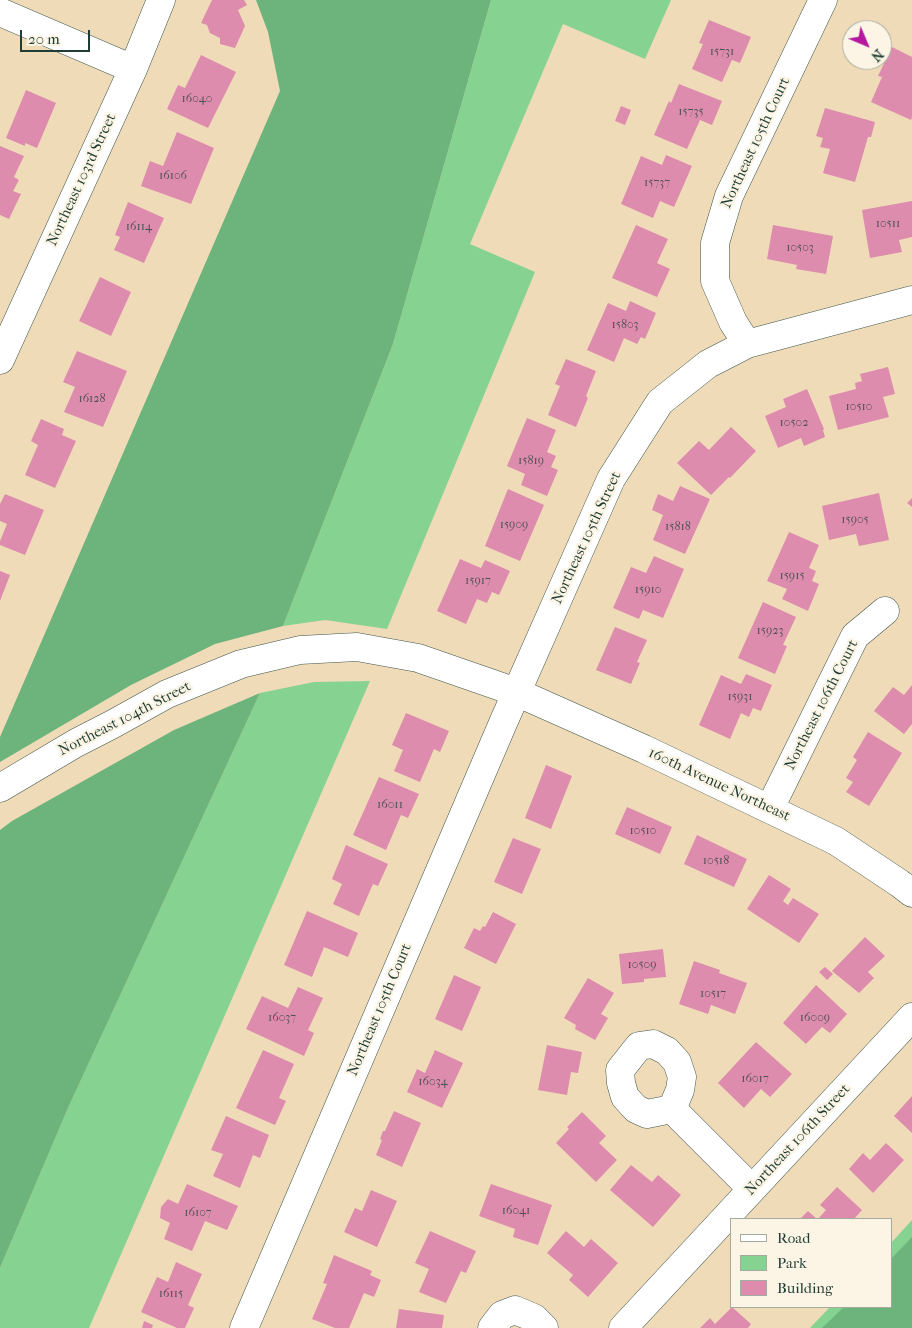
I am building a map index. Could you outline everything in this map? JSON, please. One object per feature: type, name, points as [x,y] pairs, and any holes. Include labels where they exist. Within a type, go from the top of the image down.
[{"type":"street","name":"Northeast 103rd Street","points":[[1,354],[133,70],[161,0]]},
{"type":"street","name":"Northeast 105th Court","points":[[747,344],[733,322],[715,281],[715,243],[729,196],[823,0]]},
{"type":"street","points":[[0,12],[133,70]]},
{"type":"street","name":"Northeast 105th Street","points":[[516,692],[611,479],[660,402],[708,364],[747,344],[912,300]]},
{"type":"street","name":"Northeast 106th Court","points":[[770,808],[855,636],[885,610]]},
{"type":"street","name":"Northeast 104th Street","points":[[0,788],[76,743],[168,694],[242,664],[300,650],[357,647],[418,658],[516,692]]},
{"type":"street","name":"Northeast 105th Court","points":[[244,1328],[516,692]]},
{"type":"street","name":"160th Avenue Northeast","points":[[516,692],[770,808],[836,841],[912,893]]},
{"type":"street","name":"Northeast 106th Street","points":[[623,1328],[912,1017]]},
{"type":"street","points":[[672,1109],[752,1189]]},
{"type":"street","points":[[492,1328],[502,1315],[515,1310],[534,1318],[544,1328]]},
{"type":"green space","points":[[256,0],[491,0],[393,344],[283,626],[215,644],[131,685],[0,762],[0,737],[280,91],[268,32]]},
{"type":"green space","points":[[491,0],[671,0],[645,59],[563,24],[470,244],[535,272],[387,629],[325,620],[283,626],[393,344]]},
{"type":"green space","points":[[370,681],[89,1328],[0,1328],[0,1268],[68,1108],[260,693],[314,682]]},
{"type":"green space","points":[[260,693],[68,1108],[0,1268],[0,830],[12,821],[174,730]]},
{"type":"green space","points":[[912,1220],[912,1328],[810,1328],[829,1308],[892,1308],[892,1242]]},
{"type":"green space","points":[[912,1237],[912,1328],[822,1328],[843,1308],[892,1308],[892,1258]]},
{"type":"building","points":[[212,0],[244,0],[247,5],[238,10],[245,26],[235,48],[220,44],[220,38],[210,33],[207,25],[201,23]]},
{"type":"building","points":[[709,20],[751,37],[740,63],[732,60],[722,82],[692,69],[703,44],[699,43]]},
{"type":"building","points":[[892,47],[912,57],[911,120],[871,102],[882,77],[878,76],[881,70],[892,70]]},
{"type":"building","points":[[201,55],[236,72],[208,128],[167,109],[178,85],[185,88]]},
{"type":"building","points":[[679,84],[722,101],[712,125],[700,120],[687,149],[654,135]]},
{"type":"building","points":[[26,90],[56,103],[37,148],[25,143],[25,146],[6,138]]},
{"type":"building","points":[[621,106],[631,110],[625,125],[615,121]]},
{"type":"building","points":[[825,108],[875,122],[871,137],[868,137],[855,182],[823,173],[830,149],[820,147],[823,138],[816,136]]},
{"type":"building","points":[[177,132],[214,148],[191,204],[141,186],[150,161],[163,166]]},
{"type":"building","points":[[0,146],[24,156],[14,177],[19,180],[13,191],[21,194],[9,219],[0,215]]},
{"type":"building","points":[[666,155],[692,166],[674,207],[660,201],[653,218],[621,204],[641,156],[662,165]]},
{"type":"building","points":[[912,201],[912,237],[899,240],[902,252],[870,258],[862,210]]},
{"type":"building","points":[[128,202],[164,218],[144,263],[114,250],[120,237],[115,235]]},
{"type":"building","points":[[636,225],[668,239],[657,263],[670,269],[657,297],[612,278]]},
{"type":"building","points":[[773,225],[833,236],[826,274],[796,269],[797,265],[767,259]]},
{"type":"building","points":[[100,277],[131,292],[111,336],[79,321]]},
{"type":"building","points":[[630,301],[656,313],[645,339],[641,337],[637,344],[624,338],[614,362],[587,350],[608,303],[626,311]]},
{"type":"building","points":[[77,351],[127,371],[103,427],[64,412],[75,387],[63,382]]},
{"type":"building","points":[[566,359],[596,371],[586,396],[588,398],[576,427],[548,415],[560,386],[555,384]]},
{"type":"building","points":[[888,367],[895,394],[883,397],[889,417],[838,430],[829,396],[856,389],[855,383],[862,381],[860,374]]},
{"type":"building","points":[[807,389],[824,429],[825,437],[804,446],[801,438],[778,448],[765,416],[786,407],[783,399]]},
{"type":"building","points":[[527,418],[556,430],[547,452],[556,456],[551,467],[558,470],[547,496],[521,485],[525,474],[507,466]]},
{"type":"building","points":[[41,419],[64,429],[62,435],[76,441],[55,488],[25,475],[38,445],[31,441]]},
{"type":"building","points":[[731,427],[756,451],[711,495],[677,463],[699,441],[709,450]]},
{"type":"building","points":[[680,486],[710,499],[685,554],[653,540],[663,515],[652,510],[658,494],[673,501]]},
{"type":"building","points":[[508,489],[544,505],[520,561],[485,546]]},
{"type":"building","points":[[879,493],[889,540],[859,546],[856,534],[829,540],[822,506]]},
{"type":"building","points":[[5,494],[44,510],[25,555],[0,545],[7,524],[0,521],[0,504]]},
{"type":"building","points":[[912,498],[912,507],[907,503]]},
{"type":"building","points":[[789,532],[819,545],[809,568],[816,571],[812,581],[819,584],[808,611],[782,599],[787,589],[767,581]]},
{"type":"building","points":[[654,556],[684,569],[663,618],[643,610],[639,619],[613,608],[631,567],[646,573]]},
{"type":"building","points":[[460,559],[481,568],[485,560],[510,571],[499,595],[492,592],[487,603],[477,599],[466,624],[437,611]]},
{"type":"building","points":[[0,571],[10,575],[0,601]]},
{"type":"building","points":[[763,602],[796,617],[783,645],[787,646],[775,674],[738,658]]},
{"type":"building","points":[[615,627],[647,640],[637,662],[640,663],[631,684],[596,670]]},
{"type":"building","points":[[746,674],[772,685],[761,711],[753,708],[749,717],[741,713],[730,739],[699,725],[721,675],[741,684]]},
{"type":"building","points":[[912,685],[912,724],[904,734],[874,711],[893,687],[904,695]]},
{"type":"building","points":[[406,713],[449,731],[440,752],[434,749],[420,782],[394,771],[403,750],[392,745]]},
{"type":"building","points":[[868,732],[902,753],[869,806],[846,792],[853,782],[846,778],[857,760],[853,757]]},
{"type":"building","points":[[546,765],[572,776],[551,829],[525,818]]},
{"type":"building","points":[[379,777],[419,794],[408,818],[401,815],[386,850],[353,835]]},
{"type":"building","points":[[627,807],[672,827],[660,854],[615,834]]},
{"type":"building","points":[[697,835],[747,859],[734,887],[684,864]]},
{"type":"building","points":[[513,838],[541,849],[522,894],[494,882]]},
{"type":"building","points":[[346,845],[388,864],[378,886],[373,884],[359,916],[333,904],[342,884],[332,879]]},
{"type":"building","points":[[769,875],[791,889],[783,901],[788,905],[793,898],[819,914],[799,943],[747,909]]},
{"type":"building","points":[[307,911],[358,933],[348,957],[324,947],[312,977],[284,965]]},
{"type":"building","points":[[493,912],[516,924],[496,964],[464,948],[474,928],[480,931],[483,926],[485,927]]},
{"type":"building","points":[[865,937],[885,956],[868,972],[874,978],[859,993],[832,971]]},
{"type":"building","points":[[663,949],[666,977],[622,984],[619,954]]},
{"type":"building","points":[[694,961],[720,970],[719,973],[747,983],[735,1014],[711,1005],[708,1014],[679,1004]]},
{"type":"building","points":[[825,967],[833,974],[827,980],[819,972]]},
{"type":"building","points":[[454,975],[481,987],[462,1031],[435,1019]]},
{"type":"building","points":[[588,978],[614,993],[601,1014],[608,1018],[595,1040],[575,1029],[576,1025],[564,1018]]},
{"type":"building","points":[[816,985],[847,1014],[830,1033],[822,1027],[806,1044],[783,1023]]},
{"type":"building","points":[[298,987],[323,998],[308,1030],[314,1033],[304,1056],[246,1029],[262,996],[288,1008]]},
{"type":"building","points":[[756,1042],[792,1074],[770,1097],[761,1089],[744,1108],[718,1083]]},
{"type":"building","points":[[547,1045],[582,1052],[578,1073],[571,1072],[567,1095],[538,1090]]},
{"type":"building","points":[[263,1050],[294,1064],[279,1098],[286,1101],[275,1125],[236,1108]]},
{"type":"building","points":[[435,1050],[463,1063],[442,1108],[407,1092],[417,1069],[425,1073]]},
{"type":"building","points":[[912,1096],[912,1133],[894,1116]]},
{"type":"building","points":[[394,1111],[421,1123],[402,1167],[376,1155],[382,1140],[380,1139],[383,1131],[385,1131]]},
{"type":"building","points":[[582,1112],[606,1136],[599,1143],[617,1160],[596,1182],[556,1143],[569,1129],[567,1127]]},
{"type":"building","points":[[226,1116],[269,1135],[260,1158],[253,1155],[240,1188],[213,1176],[223,1154],[211,1150]]},
{"type":"building","points":[[886,1143],[904,1160],[873,1193],[849,1169],[863,1153],[870,1160]]},
{"type":"building","points":[[631,1165],[652,1182],[658,1175],[681,1195],[653,1227],[610,1190]]},
{"type":"building","points":[[187,1184],[238,1206],[227,1230],[205,1221],[192,1251],[164,1239],[170,1223],[160,1218],[161,1207],[168,1199],[178,1204]]},
{"type":"building","points":[[491,1184],[552,1205],[538,1245],[513,1237],[515,1229],[479,1216]]},
{"type":"building","points":[[837,1187],[862,1210],[855,1218],[819,1218],[826,1210],[820,1205]]},
{"type":"building","points":[[371,1190],[397,1201],[377,1247],[344,1232],[355,1208],[362,1211]]},
{"type":"building","points":[[808,1211],[816,1218],[801,1218]]},
{"type":"building","points":[[430,1231],[476,1251],[466,1273],[461,1271],[446,1303],[419,1292],[429,1269],[415,1263]]},
{"type":"building","points":[[566,1231],[584,1247],[591,1239],[618,1263],[588,1297],[569,1280],[573,1275],[547,1253]]},
{"type":"building","points":[[334,1255],[372,1271],[370,1275],[381,1280],[374,1297],[364,1293],[349,1328],[335,1328],[312,1319],[327,1284],[323,1283]]},
{"type":"building","points":[[176,1262],[202,1274],[188,1305],[194,1308],[185,1328],[177,1328],[141,1312],[157,1277],[168,1282]]},
{"type":"building","points":[[733,1308],[751,1324],[748,1328],[700,1328],[710,1318],[715,1324]]},
{"type":"building","points":[[399,1309],[444,1315],[442,1328],[396,1328]]},
{"type":"building","points":[[144,1321],[153,1325],[152,1328],[142,1328]]}]
